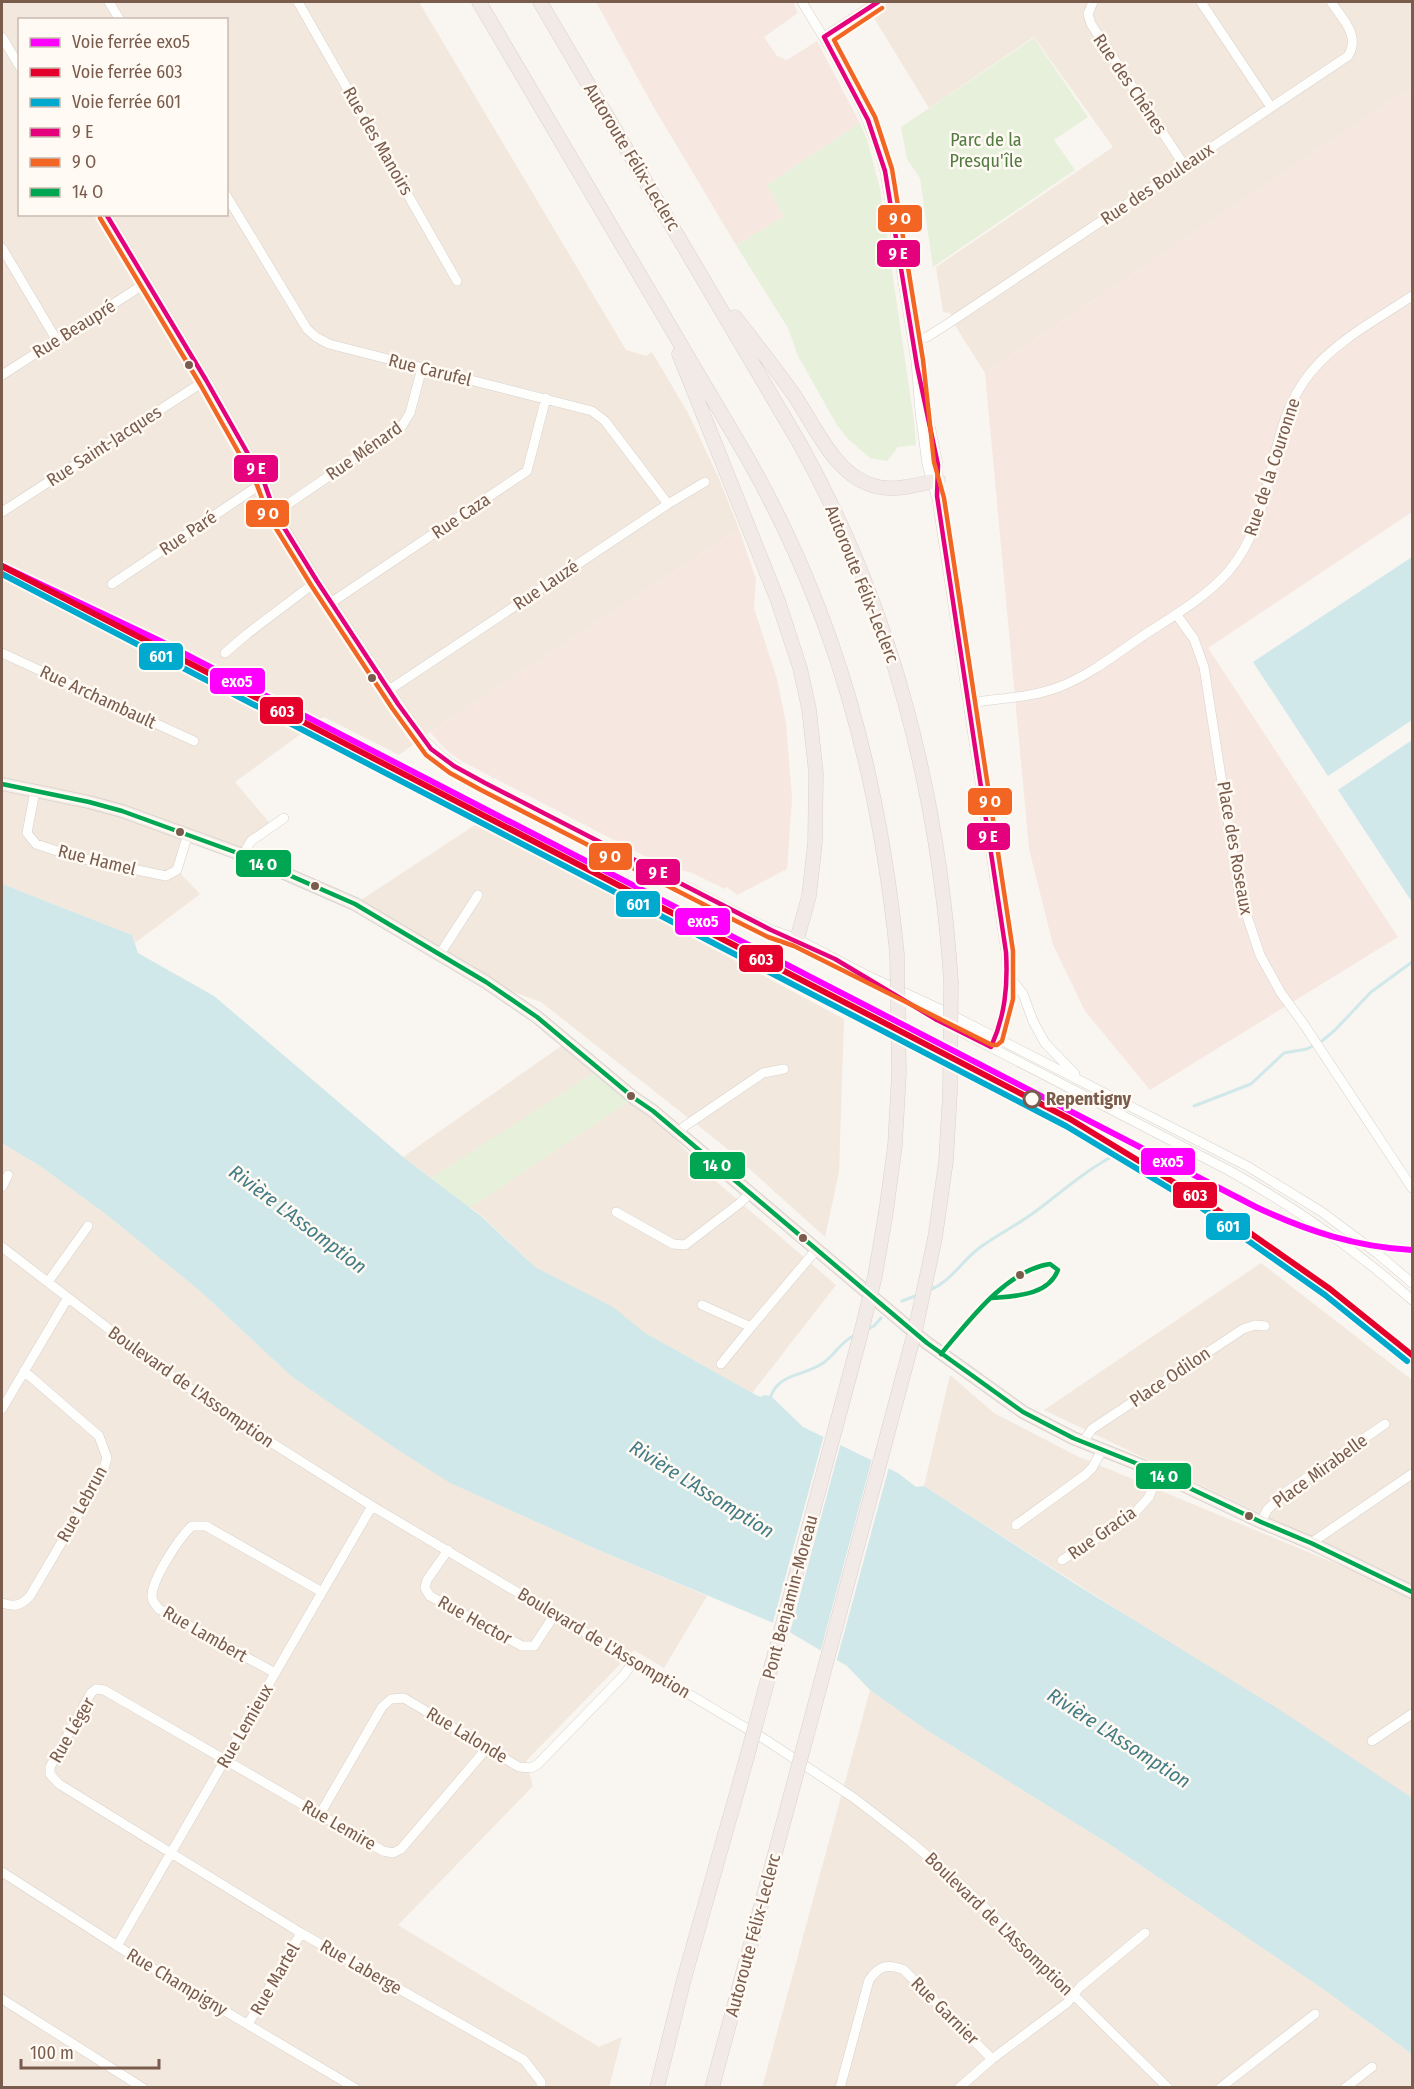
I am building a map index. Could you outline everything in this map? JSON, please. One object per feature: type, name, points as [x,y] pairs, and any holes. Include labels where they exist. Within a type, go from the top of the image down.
[{"type":"highway","points":[[479,2],[663,313],[786,623],[803,681],[814,749],[816,811],[811,884],[797,939]]},
{"type":"highway","name":"Autoroute Félix-Leclerc","points":[[540,2],[810,462],[853,552],[885,634],[915,737],[934,826],[945,903],[951,982],[950,1092],[946,1161],[935,1238],[915,1331],[712,2088]]},
{"type":"highway","points":[[694,262],[794,395],[845,468],[861,481],[879,487],[901,487],[935,480]]},
{"type":"highway","name":"Pont Benjamin-Moreau","points":[[663,313],[774,507],[798,558],[827,631],[856,720],[874,792],[889,882],[897,954],[899,1073],[895,1145],[875,1276],[747,1757],[684,1979]]},
{"type":"highway","points":[[649,2088],[684,1979]]},
{"type":"highway","points":[[657,2088],[684,1979]]},
{"type":"main road","points":[[2,784],[89,802],[188,834],[243,855],[355,904],[440,954],[537,1017],[634,1098],[654,1111],[927,1343],[1029,1416],[1311,1543],[1413,1592]]},
{"type":"street","points":[[110,2],[119,18]]},
{"type":"street","name":"Rue des Manoirs","points":[[298,2],[457,281]]},
{"type":"street","points":[[802,2],[824,37],[862,108],[879,152],[892,205],[917,366],[936,453],[937,496],[1005,942],[1007,973],[1005,1004],[991,1047]]},
{"type":"street","points":[[824,37],[878,2]]},
{"type":"street","name":"Rue des Chênes","points":[[1092,2],[1088,10],[1089,21],[1184,165]]},
{"type":"street","points":[[1201,2],[1271,107]]},
{"type":"street","name":"Rue des Bouleaux","points":[[913,342],[927,337],[949,323],[1344,59],[1353,44],[1352,34],[1331,2]]},
{"type":"street","points":[[2,37],[18,64]]},
{"type":"street","name":"Rue Carufel","points":[[228,198],[307,329],[316,337],[329,344],[592,411],[605,422],[668,504]]},
{"type":"street","points":[[107,216],[206,380],[264,482],[276,513],[317,581],[422,738],[442,758],[479,780],[771,930],[797,939],[866,975],[940,1009],[1247,1166],[1339,1224],[1413,1284]]},
{"type":"street","points":[[2,248],[56,339]]},
{"type":"street","name":"Rue Beaupré","points":[[2,375],[146,283]]},
{"type":"street","name":"Rue de la Couronne","points":[[969,703],[1027,696],[1060,686],[1111,657],[1176,614],[1220,580],[1242,552],[1258,518],[1287,412],[1297,391],[1311,372],[1338,346],[1413,296]]},
{"type":"street","name":"Rue Ménard","points":[[276,513],[402,426],[410,413],[422,368]]},
{"type":"street","name":"Rue Saint-Jacques","points":[[2,512],[206,380]]},
{"type":"street","name":"Rue Caza","points":[[332,602],[527,471],[546,398]]},
{"type":"street","name":"Rue Paré","points":[[112,584],[264,482]]},
{"type":"street","name":"Rue Lauzé","points":[[389,690],[668,504],[705,482]]},
{"type":"street","points":[[225,653],[247,633],[317,581]]},
{"type":"street","name":"Place des Roseaux","points":[[1176,614],[1194,639],[1204,667],[1239,892],[1249,927],[1266,968],[1281,993],[1413,1188]]},
{"type":"street","name":"Rue Archambault","points":[[2,653],[194,741]]},
{"type":"street","name":"Rue Hamel","points":[[35,791],[27,833],[36,844],[75,857],[166,876],[177,870],[188,834]]},
{"type":"street","points":[[243,855],[250,841],[284,818]]},
{"type":"street","points":[[440,954],[478,895]]},
{"type":"street","points":[[1007,973],[1023,994],[1033,1021],[1045,1043],[1056,1057],[1084,1081]]},
{"type":"street","points":[[866,975],[936,1019],[1274,1196],[1350,1248],[1413,1300]]},
{"type":"street","points":[[679,1132],[763,1073],[784,1069]]},
{"type":"street","points":[[2,1187],[8,1175]]},
{"type":"street","points":[[616,1212],[673,1244],[685,1245],[750,1193]]},
{"type":"street","points":[[48,1282],[88,1226]]},
{"type":"street","name":"Boulevard de L'Assomption","points":[[2,1247],[157,1366],[245,1426],[372,1506],[788,1754],[872,1811],[953,1877],[1168,2088]]},
{"type":"street","points":[[721,1364],[816,1250]]},
{"type":"street","points":[[2,1409],[67,1299]]},
{"type":"street","points":[[702,1305],[752,1327]]},
{"type":"street","name":"Place Odilon","points":[[1083,1442],[1092,1429],[1243,1329],[1255,1325],[1265,1326]]},
{"type":"street","name":"Rue Lebrun","points":[[2,1603],[14,1606],[23,1603],[30,1596],[103,1472],[106,1458],[99,1436],[24,1371]]},
{"type":"street","name":"Place Mirabelle","points":[[1261,1522],[1267,1510],[1282,1494],[1385,1424]]},
{"type":"street","points":[[1016,1525],[1086,1475],[1102,1450]]},
{"type":"street","name":"Rue Gracia","points":[[1062,1560],[1133,1515],[1149,1497],[1158,1474]]},
{"type":"street","points":[[1311,1543],[1413,1474]]},
{"type":"street","name":"Rue Lemieux","points":[[117,1946],[372,1506]]},
{"type":"street","name":"Rue Lambert","points":[[275,1673],[159,1609],[153,1601],[152,1594],[159,1575],[184,1534],[192,1526],[206,1526],[322,1592]]},
{"type":"street","name":"Rue Hector","points":[[448,1550],[427,1580],[426,1587],[430,1596],[522,1646],[534,1646],[555,1614]]},
{"type":"street","name":"Rue Lalonde","points":[[320,1814],[382,1707],[391,1699],[404,1698],[519,1767],[534,1767],[623,1676],[634,1661]]},
{"type":"street","name":"Rue Léger","points":[[171,1853],[59,1784],[50,1774],[53,1760],[79,1716],[85,1701],[96,1689],[104,1690],[226,1758]]},
{"type":"street","points":[[1372,1741],[1413,1714]]},
{"type":"street","name":"Rue Lemire","points":[[226,1758],[383,1851],[393,1853],[401,1849],[487,1748]]},
{"type":"street","name":"Rue Laberge","points":[[171,1853],[301,1933],[524,2060],[541,2082],[541,2088]]},
{"type":"street","name":"Rue Champigny","points":[[2,1872],[117,1946],[355,2088]]},
{"type":"street","name":"Rue Martel","points":[[249,2024],[301,1933]]},
{"type":"street","points":[[959,2088],[992,2059],[1067,2003],[1100,1970],[1145,1933]]},
{"type":"street","name":"Rue Garnier","points":[[840,2088],[869,1980],[876,1970],[886,1965],[893,1965],[904,1970],[992,2059]]},
{"type":"street","points":[[2,1999],[143,2088]]},
{"type":"street","points":[[1220,2088],[1315,2014]]},
{"type":"street","points":[[1345,2088],[1372,2067]]},
{"type":"shaded area","points":[[2,2],[419,2],[626,350],[646,356],[652,352],[689,415],[720,481],[739,529],[430,732],[399,755],[324,717],[235,782],[272,826],[243,855],[188,835],[177,870],[200,894],[135,943],[132,935],[2,884]]},
{"type":"shaded area","points":[[596,2],[793,2],[798,13],[764,37],[777,56],[787,60],[817,41],[860,123],[767,185],[784,217],[736,245],[653,106]]},
{"type":"shaded area","points":[[889,2],[1412,2],[1412,87],[985,373],[956,327],[950,313],[943,312],[936,267],[1113,147],[1034,37],[929,108],[871,13]]},
{"type":"shaded area","points":[[1412,87],[1412,512],[1208,648],[1398,937],[1150,1090],[1085,1011],[1053,945],[1029,849],[985,373]]},
{"type":"shaded area","points":[[739,529],[756,579],[754,608],[777,679],[786,723],[792,798],[787,869],[737,895],[727,887],[725,889],[692,873],[664,866],[461,761],[445,749],[430,732]]},
{"type":"shaded area","points":[[478,823],[844,1019],[839,1172],[825,1237],[724,1146],[541,1002],[486,982],[355,904]]},
{"type":"shaded area","points":[[567,1042],[632,1093],[711,1177],[836,1285],[752,1393],[646,1334],[613,1308],[535,1267],[482,1216],[403,1157]]},
{"type":"shaded area","points":[[2,1143],[40,1166],[107,1215],[200,1291],[291,1376],[450,1483],[707,1596],[664,1668],[634,1650],[526,1761],[533,1786],[398,1925],[599,2047],[622,2037],[609,2087],[2,2088]]},
{"type":"shaded area","points":[[1261,1263],[1412,1380],[1412,1586],[1044,1410]]},
{"type":"shaded area","points":[[950,1375],[994,1413],[1077,1456],[1390,1586],[1412,1598],[1412,1798],[924,1486]]},
{"type":"shaded area","points":[[870,1690],[925,1729],[1109,1844],[1323,1989],[1412,2054],[1412,2087],[762,2088]]},
{"type":"green space","name":"Parc de la Presqu'île","points":[[1034,38],[1088,117],[1054,140],[1075,170],[933,267],[920,178],[907,159],[901,127]]},
{"type":"green space","points":[[860,123],[867,139],[880,189],[916,445],[898,447],[887,461],[870,458],[848,439],[837,425],[798,356],[788,328],[736,245],[784,217],[767,185]]},
{"type":"green space","points":[[600,1069],[634,1098],[470,1208],[431,1178]]},
{"type":"water","points":[[1412,557],[1412,720],[1328,776],[1253,662]]},
{"type":"water","points":[[1412,740],[1412,902],[1338,790]]},
{"type":"water","name":"Rivière L'Assomption","points":[[2,884],[132,935],[138,953],[214,996],[403,1157],[482,1217],[535,1267],[613,1307],[645,1333],[756,1395],[771,1396],[803,1427],[898,1473],[916,1487],[924,1486],[1077,1585],[1277,1708],[1412,1798],[1412,2054],[1323,1989],[1109,1844],[925,1729],[870,1690],[847,1666],[776,1624],[603,1552],[450,1483],[395,1448],[291,1376],[200,1291],[107,1215],[40,1166],[2,1143]]},
{"type":"pier","points":[[824,1435],[841,1443],[789,1636],[772,1626]]},
{"type":"pier","points":[[872,1459],[889,1467],[836,1663],[820,1653]]},
{"type":"waterway","points":[[1194,1106],[1251,1084],[1284,1053],[1307,1049],[1322,1041],[1371,992],[1412,962]]},
{"type":"waterway","points":[[930,1290],[944,1282],[985,1244],[1029,1216],[1086,1173],[1119,1153]]},
{"type":"waterway","points":[[902,1301],[918,1295]]},
{"type":"waterway","points":[[866,1330],[874,1326],[881,1318]]},
{"type":"waterway","points":[[770,1398],[774,1390],[785,1379],[823,1363],[845,1341],[855,1335]]},
{"type":"rail line","name":"exo5","points":[[2,566],[158,640],[1256,1207],[1332,1236],[1371,1245],[1412,1250]]},
{"type":"rail line","name":"603","points":[[2,566],[1070,1119],[1203,1200],[1330,1289],[1412,1355]]},
{"type":"rail line","name":"601","points":[[2,574],[1066,1126],[1199,1206],[1325,1295],[1407,1361]]},
{"type":"transit line","points":[[107,216],[206,380],[264,482],[275,513],[398,704],[431,749],[454,766],[485,783],[771,930],[835,959],[937,1020],[991,1047],[1000,1024],[1004,1001],[1006,952],[937,496],[938,465],[917,366],[885,171],[868,120],[824,37],[878,2]]},
{"type":"transit line","points":[[100,218],[200,384],[257,485],[269,517],[392,708],[426,755],[450,773],[481,790],[738,922],[768,937],[794,946],[992,1045],[997,1045],[1002,1041],[1013,999],[1013,951],[944,498],[934,462],[923,360],[892,169],[875,117],[834,40],[882,8]]},
{"type":"transit line","points":[[2,784],[122,811],[243,855],[355,904],[486,982],[537,1017],[634,1098],[653,1111],[927,1343],[1023,1412],[1073,1438],[1143,1466],[1412,1592]]},
{"type":"transit line","points":[[941,1354],[989,1299],[1018,1276],[1034,1268],[1050,1264],[1058,1270],[1053,1279],[1039,1290],[992,1298]]},
{"type":"place","name":"Repentigny","points":[[1032,1099]]}]
